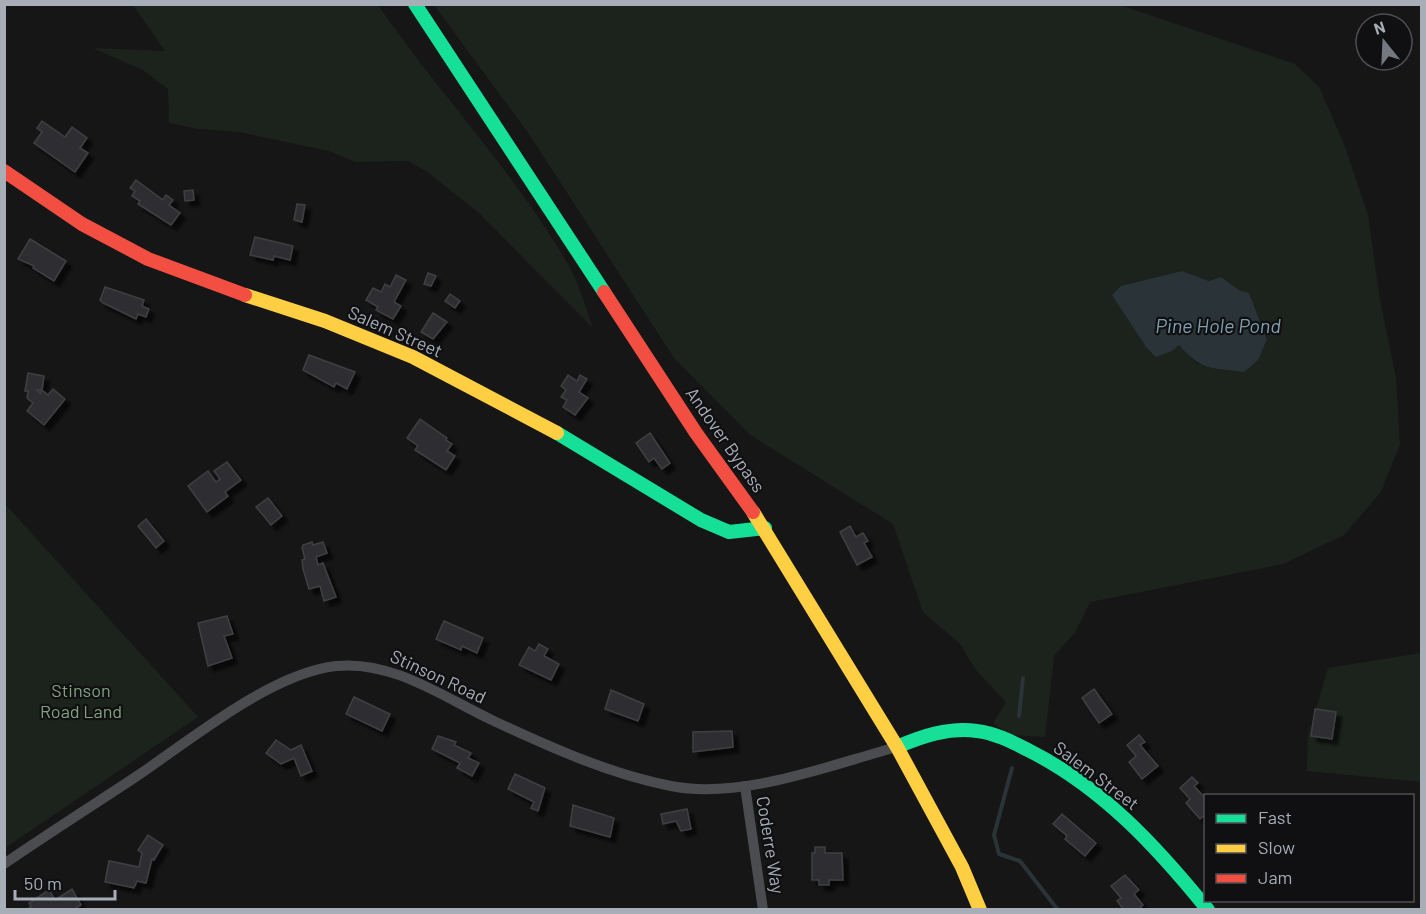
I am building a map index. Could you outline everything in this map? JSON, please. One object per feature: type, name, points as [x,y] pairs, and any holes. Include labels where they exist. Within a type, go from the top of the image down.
[{"type":"street","name":"Andover Bypass","points":[[415,4],[696,433],[765,528],[897,747],[962,867],[980,909]]},
{"type":"street","name":"Salem Street","points":[[4,171],[82,224],[148,259],[237,293],[325,321],[413,357],[573,441],[701,520],[729,532],[765,528]]},
{"type":"street","name":"Stinson Road","points":[[4,864],[199,732],[255,698],[303,674],[334,666],[379,667],[574,757],[672,786],[709,788],[745,786],[897,747]]},
{"type":"street","name":"Salem Street","points":[[897,747],[919,736],[958,730],[977,731],[1015,744],[1059,766],[1146,837],[1208,909]]},
{"type":"street","name":"Coderre Way","points":[[745,786],[763,909]]},
{"type":"green space","points":[[133,5],[378,5],[526,199],[549,233],[574,275],[593,328],[478,212],[426,171],[408,161],[355,162],[329,151],[239,132],[199,129],[169,123],[168,89],[143,70],[93,48],[165,51]]},
{"type":"green space","points":[[434,5],[1120,5],[1295,64],[1319,87],[1344,144],[1368,215],[1380,300],[1396,378],[1400,444],[1381,492],[1344,535],[1283,564],[1090,602],[1076,631],[1054,656],[1045,737],[1010,735],[993,723],[1006,702],[976,670],[960,644],[923,612],[893,524],[749,434],[674,358],[529,134]],"holes":[[[1182,271],[1210,281],[1221,277],[1239,290],[1249,293],[1267,338],[1221,368],[1196,363],[1179,345],[1146,347],[1132,324],[1122,286]]]},
{"type":"green space","name":"Stinson Road Land","points":[[5,504],[198,717],[5,848]]},
{"type":"green space","points":[[1421,653],[1421,782],[1307,771],[1308,736],[1328,668]]},
{"type":"water","name":"Pine Hole Pond","points":[[1182,271],[1209,281],[1221,277],[1239,290],[1249,293],[1267,339],[1258,360],[1244,372],[1208,367],[1194,360],[1179,345],[1172,351],[1156,357],[1146,347],[1112,295],[1121,286]]},
{"type":"building","points":[[42,121],[65,137],[72,127],[87,138],[80,148],[88,153],[75,172],[34,143],[42,132],[37,128]]},
{"type":"building","points":[[136,180],[163,200],[166,195],[173,200],[169,205],[180,213],[171,225],[138,204],[140,201],[132,196],[135,191],[130,188]]},
{"type":"building","points":[[193,190],[194,200],[185,201],[184,191]]},
{"type":"building","points":[[297,204],[305,205],[302,222],[294,220]]},
{"type":"building","points":[[255,237],[293,246],[290,260],[274,256],[273,260],[250,255]]},
{"type":"building","points":[[30,239],[66,261],[54,281],[33,268],[34,266],[18,259]]},
{"type":"building","points":[[428,273],[436,276],[431,286],[424,284]]},
{"type":"building","points":[[396,275],[406,280],[394,302],[401,306],[393,319],[376,310],[378,307],[366,300],[373,288],[381,292],[385,284],[390,287]]},
{"type":"building","points":[[105,287],[144,300],[142,306],[149,309],[146,317],[138,314],[136,319],[103,303],[100,300]]},
{"type":"building","points":[[450,294],[460,301],[455,308],[445,301]]},
{"type":"building","points":[[433,313],[447,322],[433,339],[421,332]]},
{"type":"building","points":[[309,355],[355,372],[347,389],[336,383],[334,387],[303,370]]},
{"type":"building","points":[[28,373],[44,376],[42,390],[48,395],[53,389],[65,399],[44,425],[27,411],[33,403],[27,398],[28,391],[25,391]]},
{"type":"building","points":[[568,375],[577,381],[580,375],[587,379],[579,392],[588,398],[575,415],[563,407],[567,400],[561,397],[566,390],[561,386]]},
{"type":"building","points":[[420,419],[452,444],[447,451],[455,456],[446,470],[415,450],[418,446],[407,438]]},
{"type":"building","points":[[650,433],[670,463],[662,469],[654,458],[649,462],[636,443]]},
{"type":"building","points":[[227,462],[241,480],[225,492],[228,496],[207,512],[188,486],[208,471],[216,482],[220,479],[214,471]]},
{"type":"building","points":[[268,498],[282,516],[271,525],[256,507]]},
{"type":"building","points":[[146,519],[164,541],[156,548],[138,526]]},
{"type":"building","points":[[850,526],[856,537],[863,533],[868,541],[864,543],[872,557],[857,565],[840,532]]},
{"type":"building","points":[[312,542],[313,545],[323,542],[327,553],[316,557],[318,565],[323,563],[336,597],[324,601],[320,586],[309,589],[303,569],[302,560],[305,559],[303,545]]},
{"type":"building","points":[[227,616],[233,634],[224,636],[232,658],[208,666],[198,623]]},
{"type":"building","points":[[444,621],[483,638],[477,653],[462,646],[461,650],[436,639]]},
{"type":"building","points":[[539,644],[548,649],[544,656],[559,664],[551,680],[519,665],[529,647],[535,651]]},
{"type":"building","points":[[1094,689],[1112,714],[1099,723],[1082,698]]},
{"type":"building","points":[[611,690],[644,704],[638,721],[605,709]]},
{"type":"building","points":[[354,697],[390,714],[382,731],[346,714]]},
{"type":"building","points":[[1315,709],[1336,712],[1332,739],[1311,736]]},
{"type":"building","points":[[732,731],[733,747],[693,752],[693,732]]},
{"type":"building","points":[[1139,735],[1145,742],[1140,745],[1158,766],[1142,779],[1129,762],[1136,756],[1127,745]]},
{"type":"building","points":[[438,736],[456,742],[454,745],[471,753],[468,758],[479,763],[472,776],[457,768],[460,763],[432,749]]},
{"type":"building","points":[[276,740],[291,750],[301,745],[312,771],[301,776],[294,758],[281,764],[266,753]]},
{"type":"building","points":[[515,774],[545,788],[538,811],[531,808],[534,802],[508,789]]},
{"type":"building","points":[[1192,777],[1198,783],[1194,786],[1204,797],[1204,816],[1200,819],[1186,803],[1190,799],[1180,788]]},
{"type":"building","points":[[573,805],[614,818],[610,837],[570,826]]},
{"type":"building","points":[[687,809],[691,829],[681,831],[676,821],[663,824],[661,814]]},
{"type":"building","points":[[1062,814],[1096,843],[1085,856],[1065,839],[1067,836],[1053,824]]},
{"type":"building","points":[[148,835],[163,845],[154,860],[152,859],[146,883],[137,881],[134,888],[105,882],[109,861],[139,867],[142,853],[138,850]]},
{"type":"building","points":[[815,847],[825,847],[825,853],[842,853],[843,880],[829,880],[829,885],[819,885],[819,880],[812,880],[812,853],[815,853]]},
{"type":"building","points":[[1125,875],[1139,890],[1134,894],[1143,905],[1138,910],[1124,910],[1117,901],[1121,898],[1111,886]]},
{"type":"building","points":[[72,889],[81,905],[73,910],[27,909],[31,907],[29,903],[49,890],[55,900]]},
{"type":"waterway","points":[[1019,716],[1023,678]]},
{"type":"waterway","points":[[1012,768],[994,835],[999,854],[1020,861],[1058,910]]},
{"type":"traffic: fast","points":[[415,4],[604,292]]},
{"type":"traffic: fast","points":[[557,433],[701,520],[729,532],[765,528]]},
{"type":"traffic: fast","points":[[897,747],[936,733],[967,730],[997,736],[1028,750],[1080,782],[1127,820],[1208,910]]},
{"type":"traffic: slow","points":[[245,295],[325,321],[413,357],[557,433]]},
{"type":"traffic: slow","points":[[753,512],[897,747],[962,867],[980,910]]},
{"type":"traffic: jam","points":[[4,171],[82,224],[148,259],[245,295]]},
{"type":"traffic: jam","points":[[604,292],[696,433],[753,512]]}]
